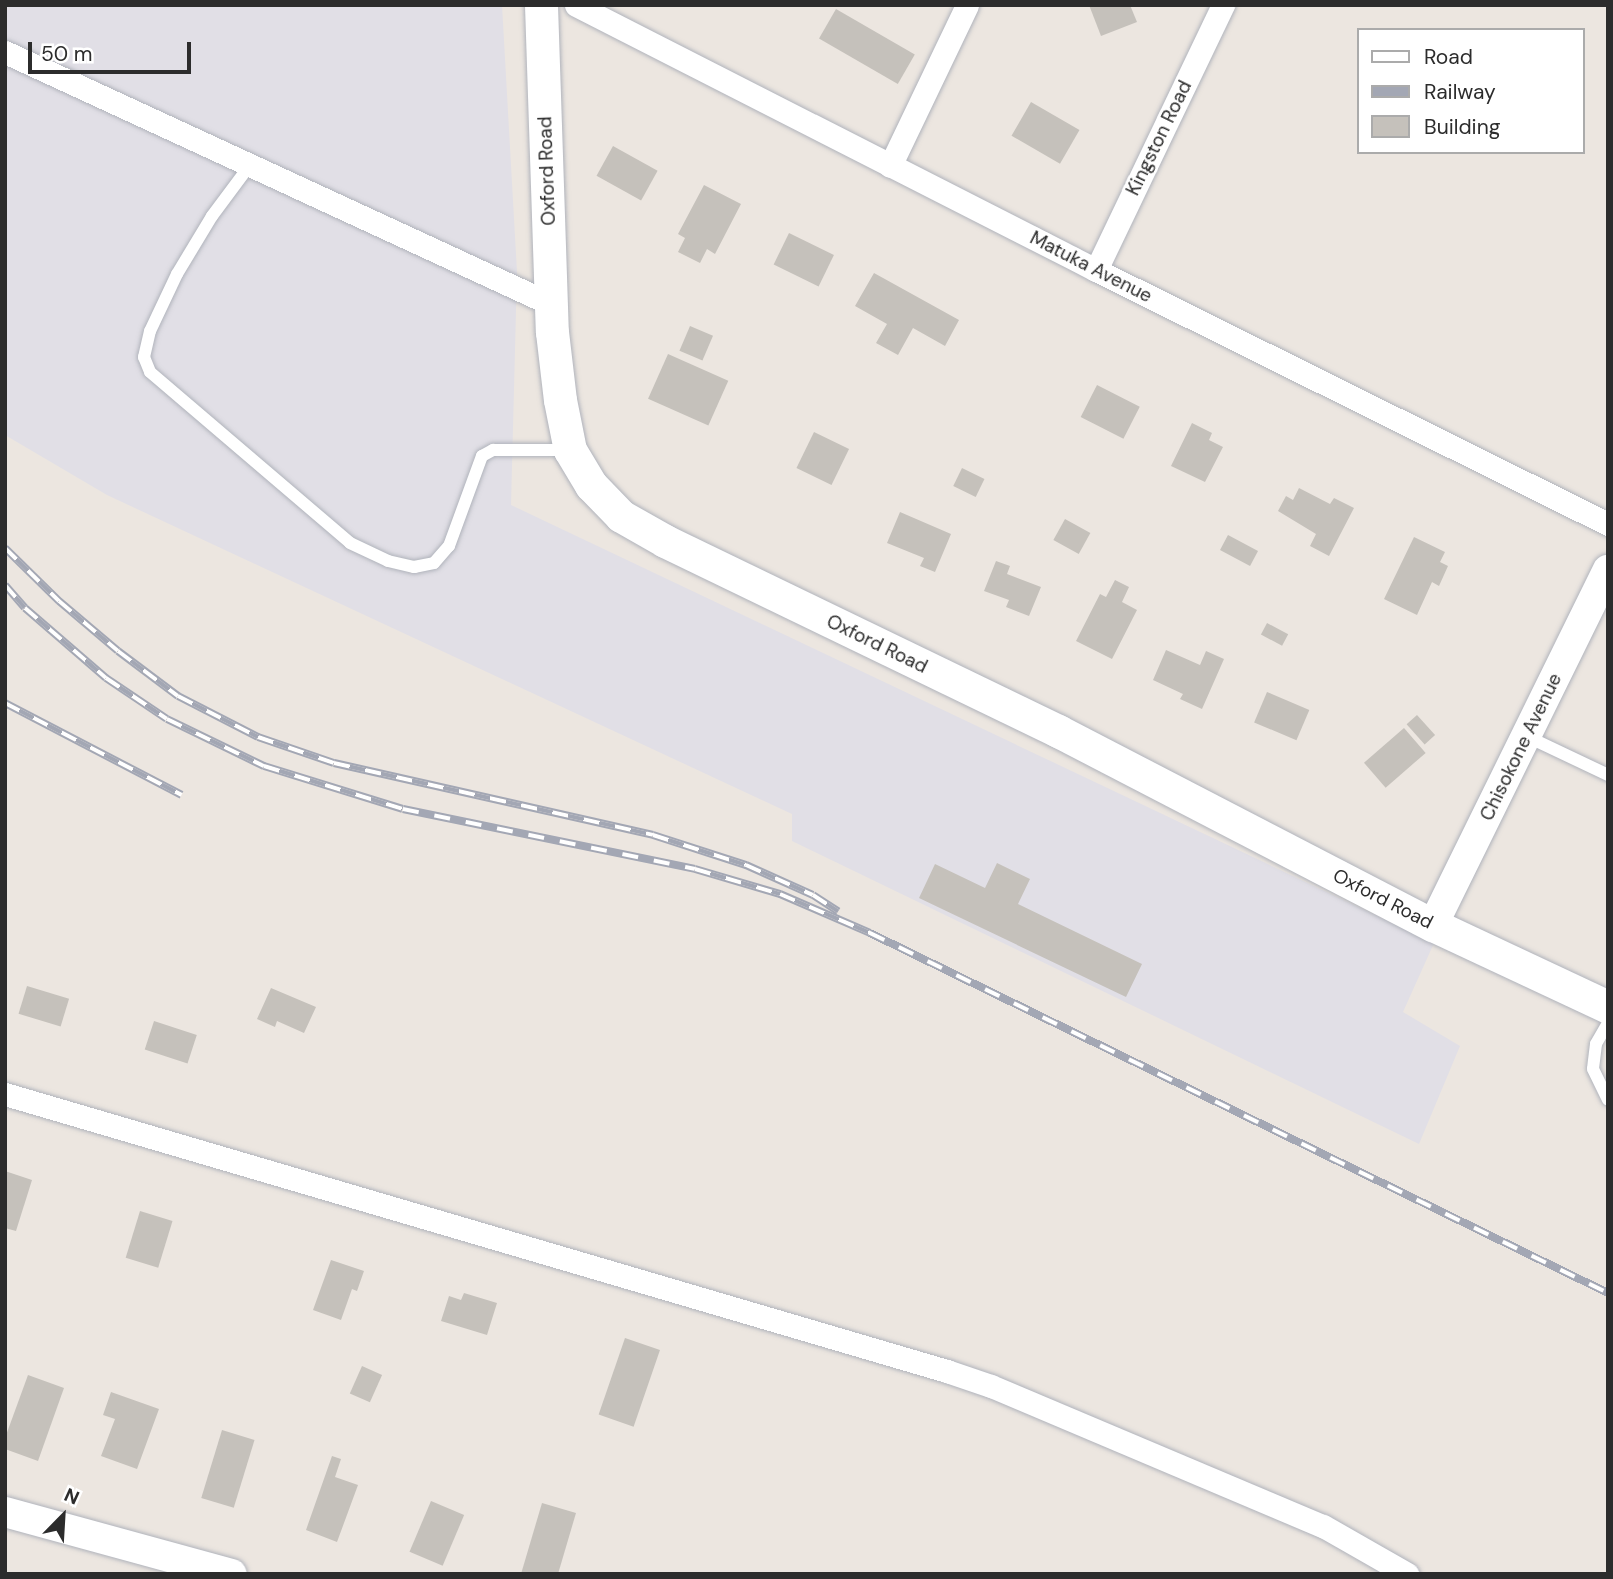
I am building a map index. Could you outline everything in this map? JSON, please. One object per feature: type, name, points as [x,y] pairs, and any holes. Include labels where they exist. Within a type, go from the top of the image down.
[{"type":"main road","name":"Oxford Road","points":[[541,5],[551,304],[560,400],[570,450],[591,485],[621,516],[665,541],[1058,731],[1433,925],[1608,1007]]},
{"type":"street","name":"Matuka Avenue","points":[[576,5],[1096,270],[1608,524]]},
{"type":"street","points":[[890,166],[967,5]]},
{"type":"street","name":"Kingston Road","points":[[1096,270],[1223,5]]},
{"type":"street","points":[[5,52],[551,304]]},
{"type":"street","name":"Chisokone Avenue","points":[[1433,925],[1608,570]]},
{"type":"street","points":[[5,1094],[969,1379],[1323,1526],[1407,1574]]},
{"type":"street","points":[[5,1513],[200,1569],[232,1574]]},
{"type":"lane","points":[[250,165],[212,216],[177,274],[150,331],[144,357],[150,372],[350,543],[388,561],[414,567],[434,563],[449,547],[482,456],[493,450],[570,450]]},
{"type":"lane","points":[[1526,736],[1608,775]]},
{"type":"lane","points":[[1608,1023],[1597,1044],[1593,1069],[1608,1100]]},
{"type":"shaded area","points":[[5,5],[502,5],[517,272],[511,505],[1434,943],[1403,1012],[1460,1046],[1419,1144],[792,841],[792,814],[107,495],[5,435]]},
{"type":"building","points":[[1089,5],[1130,5],[1137,22],[1101,36]]},
{"type":"building","points":[[836,9],[915,54],[898,84],[819,38]]},
{"type":"building","points":[[1031,102],[1079,130],[1060,164],[1012,136]]},
{"type":"building","points":[[613,146],[658,171],[641,200],[597,176]]},
{"type":"building","points":[[704,185],[741,204],[715,254],[707,249],[700,263],[678,252],[685,238],[678,234]]},
{"type":"building","points":[[789,233],[834,255],[819,286],[774,264]]},
{"type":"building","points":[[874,273],[959,320],[945,346],[913,328],[898,355],[876,343],[887,324],[855,306]]},
{"type":"building","points":[[690,326],[713,336],[702,361],[679,351]]},
{"type":"building","points":[[668,354],[728,381],[708,426],[648,399]]},
{"type":"building","points":[[1097,385],[1140,407],[1123,439],[1081,417]]},
{"type":"building","points":[[1192,423],[1212,433],[1209,440],[1223,447],[1205,482],[1171,466]]},
{"type":"building","points":[[814,432],[849,449],[832,485],[796,468]]},
{"type":"building","points":[[962,468],[984,479],[976,497],[953,486]]},
{"type":"building","points":[[1299,488],[1330,504],[1334,498],[1354,508],[1329,556],[1310,546],[1316,534],[1278,511],[1286,496],[1293,500]]},
{"type":"building","points":[[900,512],[951,534],[935,572],[920,566],[924,558],[887,543]]},
{"type":"building","points":[[1065,519],[1090,533],[1079,554],[1053,540]]},
{"type":"building","points":[[1228,535],[1258,551],[1250,566],[1220,550]]},
{"type":"building","points":[[1414,537],[1445,552],[1440,562],[1448,566],[1439,586],[1432,582],[1417,615],[1384,599]]},
{"type":"building","points":[[996,561],[1010,566],[1007,574],[1041,587],[1029,616],[1006,607],[1009,600],[984,591]]},
{"type":"building","points":[[1115,580],[1129,587],[1122,602],[1137,610],[1112,659],[1076,641],[1100,594],[1106,597]]},
{"type":"building","points":[[1267,623],[1288,634],[1282,646],[1261,634]]},
{"type":"building","points":[[1166,650],[1200,665],[1206,651],[1224,659],[1202,709],[1180,699],[1183,694],[1153,680]]},
{"type":"building","points":[[1267,692],[1309,710],[1296,740],[1254,722]]},
{"type":"building","points":[[1417,715],[1435,735],[1425,744],[1407,724]]},
{"type":"building","points":[[1404,728],[1426,753],[1386,788],[1364,763]]},
{"type":"building","points":[[997,863],[1030,879],[1018,904],[1142,964],[1126,997],[919,898],[935,864],[985,888]]},
{"type":"building","points":[[27,986],[69,999],[61,1027],[19,1014]]},
{"type":"building","points":[[271,988],[316,1007],[304,1033],[277,1021],[275,1027],[257,1019]]},
{"type":"building","points":[[154,1021],[197,1035],[188,1063],[145,1050]]},
{"type":"building","points":[[5,1171],[32,1180],[16,1231],[5,1228]]},
{"type":"building","points":[[140,1211],[173,1221],[158,1268],[126,1258]]},
{"type":"building","points":[[331,1260],[364,1271],[357,1291],[352,1289],[341,1320],[313,1310]]},
{"type":"building","points":[[464,1293],[497,1303],[487,1335],[441,1321],[449,1296],[461,1300]]},
{"type":"building","points":[[625,1338],[660,1350],[634,1427],[599,1415]]},
{"type":"building","points":[[362,1366],[382,1375],[370,1402],[350,1393]]},
{"type":"building","points":[[28,1375],[64,1388],[38,1461],[5,1449],[5,1438]]},
{"type":"building","points":[[111,1392],[159,1409],[137,1469],[101,1456],[115,1419],[103,1415]]},
{"type":"building","points":[[222,1430],[255,1440],[234,1508],[201,1498]]},
{"type":"building","points":[[332,1456],[341,1459],[335,1477],[358,1485],[337,1542],[306,1530]]},
{"type":"building","points":[[431,1501],[464,1515],[443,1566],[410,1552]]},
{"type":"building","points":[[542,1503],[576,1513],[558,1574],[521,1574]]},
{"type":"railway","points":[[5,548],[59,601],[118,651],[178,696],[258,737],[334,763],[653,835],[746,865],[813,895],[838,911]]},
{"type":"railway","points":[[5,585],[25,608],[106,678],[167,719],[264,766],[403,809],[695,869],[780,894],[870,933],[1608,1293]]},
{"type":"railway","points":[[5,703],[182,795]]}]
